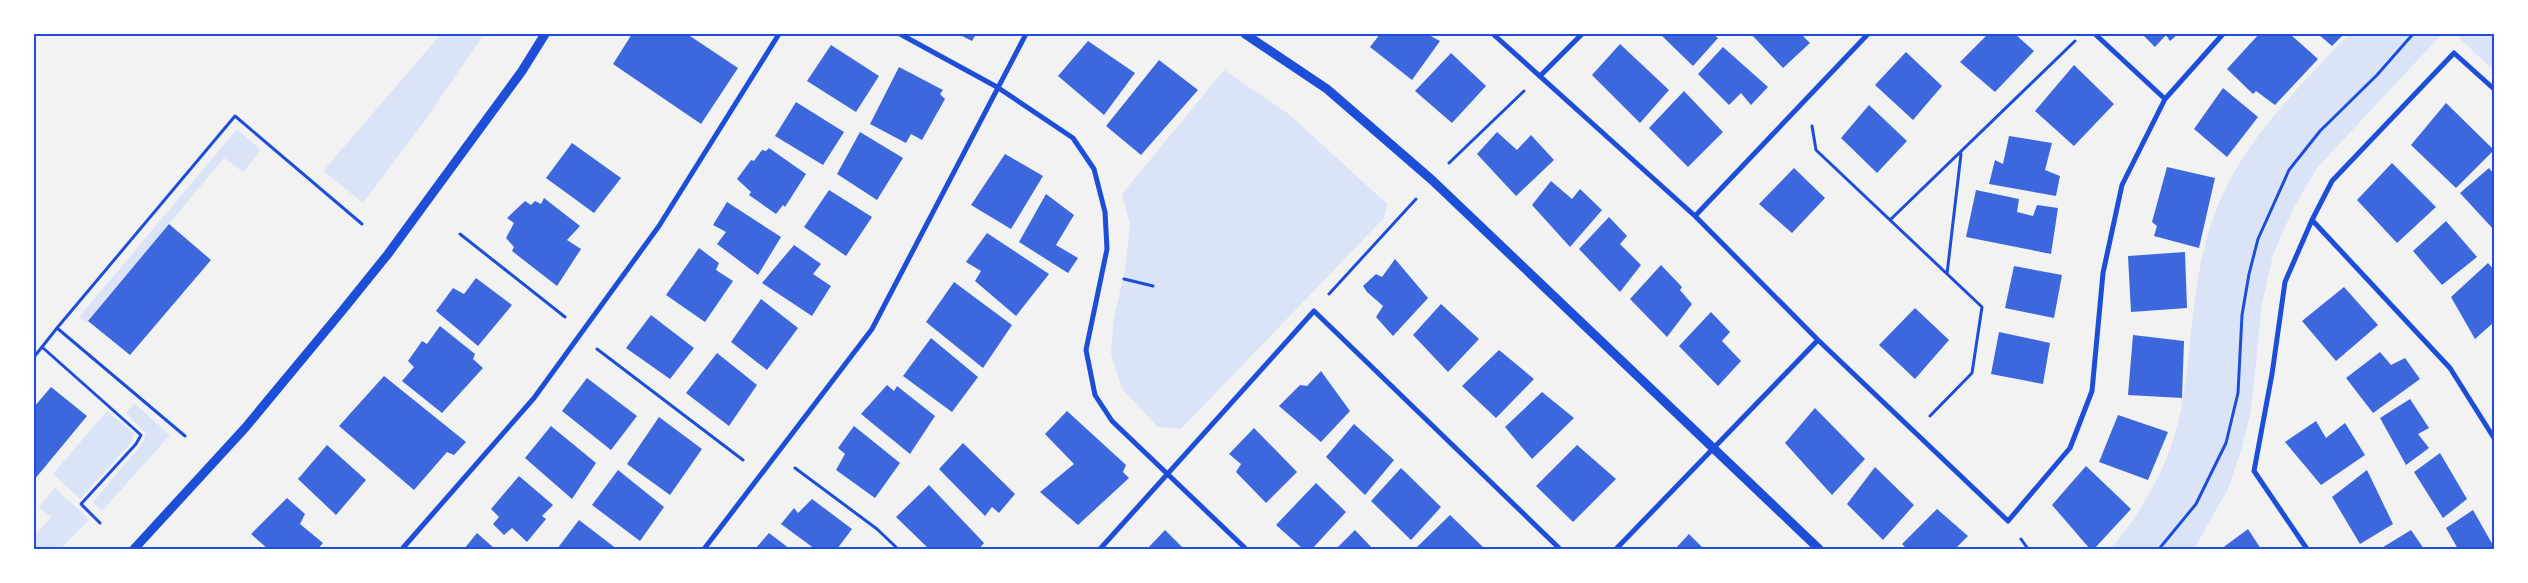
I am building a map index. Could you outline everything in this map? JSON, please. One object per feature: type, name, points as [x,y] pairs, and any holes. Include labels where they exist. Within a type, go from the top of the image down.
[{"type":"street","points":[[134,549],[244,428],[342,311],[393,247],[522,71],[546,34]]},
{"type":"street","points":[[402,549],[534,398],[659,226],[779,34]]},
{"type":"street","points":[[900,34],[997,87],[1073,138],[1094,170],[1105,212],[1107,249],[1086,350],[1095,395],[1112,421],[1246,549]]},
{"type":"street","points":[[704,549],[872,329],[1026,34]]},
{"type":"street","points":[[1245,34],[1327,89],[1432,180],[1819,549]]},
{"type":"street","points":[[1493,34],[1695,216],[1818,340],[2008,521],[2070,448],[2092,391],[2103,273],[2122,185],[2165,100],[2222,34]]},
{"type":"street","points":[[1540,76],[1582,34]]},
{"type":"street","points":[[1695,216],[1868,34]]},
{"type":"street","points":[[2095,34],[2165,100]]},
{"type":"street","points":[[2307,549],[2254,471],[2272,374],[2285,282],[2312,220],[2332,181],[2454,52],[2494,89]]},
{"type":"street","points":[[2312,220],[2450,368],[2494,438]]},
{"type":"street","points":[[1100,549],[1314,312],[1560,549]]},
{"type":"street","points":[[1616,549],[1818,340]]},
{"type":"path","points":[[1890,220],[2076,40]]},
{"type":"path","points":[[1314,312],[1432,180],[1540,76]]},
{"type":"path","points":[[1808,97],[1816,150],[1982,307],[1972,373],[1914,432]]},
{"type":"path","points":[[34,358],[235,116],[362,224]]},
{"type":"path","points":[[1947,274],[1961,153]]},
{"type":"path","points":[[460,234],[568,319],[579,336],[746,462],[769,466],[793,466],[876,529],[898,549]]},
{"type":"path","points":[[1123,279],[1153,286]]},
{"type":"path","points":[[57,328],[185,436]]},
{"type":"path","points":[[42,347],[141,435],[136,444],[81,504],[100,524]]},
{"type":"shaded area","points":[[441,34],[484,34],[424,122],[363,203],[323,171]]},
{"type":"shaded area","points":[[2349,34],[2442,34],[2317,168],[2292,211],[2273,255],[2262,304],[2251,411],[2242,447],[2228,489],[2194,549],[2110,549],[2123,534],[2145,501],[2171,447],[2181,409],[2197,283],[2202,258],[2208,233],[2228,183],[2242,159],[2275,115]]},
{"type":"shaded area","points":[[2455,34],[2494,34],[2494,71]]},
{"type":"shaded area","points":[[1224,70],[1290,115],[1387,204],[1384,218],[1181,429],[1158,427],[1122,389],[1111,353],[1114,318],[1125,269],[1130,224],[1122,194]]},
{"type":"shaded area","points":[[237,129],[261,150],[243,172],[224,158],[86,323],[79,317]]},
{"type":"shaded area","points":[[134,403],[170,435],[102,511],[93,502],[141,445],[146,434],[126,413]]},
{"type":"shaded area","points":[[107,411],[134,433],[131,443],[80,499],[53,474]]},
{"type":"shaded area","points":[[55,487],[89,520],[60,549],[34,549],[34,536],[51,517],[39,507]]},
{"type":"building","points":[[632,34],[687,34],[738,68],[701,124],[613,64]]},
{"type":"building","points":[[958,34],[976,34],[972,41]]},
{"type":"building","points":[[1380,34],[1427,34],[1440,41],[1412,80],[1370,47]]},
{"type":"building","points":[[1660,34],[1713,34],[1718,38],[1693,66]]},
{"type":"building","points":[[1751,34],[1801,34],[1810,43],[1783,68]]},
{"type":"building","points":[[1988,34],[2015,34],[2034,51],[1995,92],[1960,62]]},
{"type":"building","points":[[2142,34],[2178,34],[2170,41],[2166,35],[2155,47]]},
{"type":"building","points":[[2259,34],[2290,34],[2318,59],[2275,105],[2256,91],[2253,94],[2227,69]]},
{"type":"building","points":[[2318,34],[2344,34],[2332,46]]},
{"type":"building","points":[[1088,41],[1135,73],[1104,115],[1058,76]]},
{"type":"building","points":[[1620,44],[1669,90],[1640,123],[1592,75]]},
{"type":"building","points":[[831,45],[879,76],[856,112],[807,81]]},
{"type":"building","points":[[1723,47],[1768,87],[1751,105],[1741,93],[1729,105],[1698,74]]},
{"type":"building","points":[[1906,52],[1942,86],[1913,120],[1875,85]]},
{"type":"building","points":[[1451,53],[1486,86],[1452,123],[1415,91]]},
{"type":"building","points":[[1159,60],[1198,90],[1141,155],[1106,126]]},
{"type":"building","points":[[2074,65],[2114,104],[2074,146],[2035,111]]},
{"type":"building","points":[[899,67],[943,90],[940,94],[945,99],[922,140],[911,134],[906,143],[870,124]]},
{"type":"building","points":[[2223,88],[2258,117],[2227,157],[2194,129]]},
{"type":"building","points":[[1684,91],[1723,132],[1688,167],[1649,128]]},
{"type":"building","points":[[796,102],[844,132],[823,165],[775,136]]},
{"type":"building","points":[[2446,103],[2494,150],[2456,188],[2411,145]]},
{"type":"building","points":[[1869,105],[1907,141],[1877,173],[1841,138]]},
{"type":"building","points":[[860,132],[903,158],[877,200],[837,174]]},
{"type":"building","points":[[1497,132],[1517,150],[1531,135],[1554,160],[1516,196],[1477,154]]},
{"type":"building","points":[[2009,136],[2052,143],[2045,170],[2060,176],[2056,196],[1989,184],[1995,160],[2003,164]]},
{"type":"building","points":[[572,143],[621,178],[594,213],[546,178]]},
{"type":"building","points":[[769,148],[806,174],[785,207],[783,205],[776,214],[749,195],[751,192],[737,179],[751,160],[754,161],[762,150],[766,151]]},
{"type":"building","points":[[1005,154],[1043,176],[1011,229],[971,205]]},
{"type":"building","points":[[2392,163],[2436,207],[2397,243],[2357,200]]},
{"type":"building","points":[[2167,167],[2215,178],[2199,248],[2154,236],[2157,226],[2152,222]]},
{"type":"building","points":[[1794,168],[1825,198],[1792,233],[1759,204]]},
{"type":"building","points":[[2489,168],[2494,174],[2494,230],[2460,193]]},
{"type":"building","points":[[1551,181],[1572,199],[1580,189],[1602,210],[1570,247],[1532,205]]},
{"type":"building","points":[[829,190],[872,217],[846,256],[804,227]]},
{"type":"building","points":[[1976,190],[2019,199],[2017,212],[2033,216],[2037,205],[2058,208],[2051,254],[1966,237]]},
{"type":"building","points":[[1046,194],[1074,215],[1056,245],[1078,258],[1068,273],[1019,242]]},
{"type":"building","points":[[544,198],[580,226],[567,240],[581,249],[557,286],[512,251],[514,247],[506,238],[514,223],[507,218],[525,201],[531,205],[535,201],[541,204]]},
{"type":"building","points":[[727,202],[781,237],[758,275],[717,244],[726,232],[713,225]]},
{"type":"building","points":[[1609,217],[1627,236],[1620,244],[1641,265],[1620,292],[1579,249]]},
{"type":"building","points":[[2446,221],[2477,257],[2442,285],[2413,251]]},
{"type":"building","points":[[169,224],[211,260],[130,355],[88,321]]},
{"type":"building","points":[[987,233],[1049,274],[1016,316],[975,281],[981,271],[966,262]]},
{"type":"building","points":[[794,245],[821,264],[813,274],[831,286],[812,316],[762,283]]},
{"type":"building","points":[[699,248],[719,263],[716,270],[733,281],[705,322],[666,295]]},
{"type":"building","points":[[2185,252],[2187,308],[2131,312],[2128,256]]},
{"type":"building","points":[[1395,259],[1428,298],[1393,336],[1376,317],[1383,306],[1363,286],[1376,274],[1382,277]]},
{"type":"building","points":[[2488,263],[2494,270],[2494,322],[2475,339],[2451,297]]},
{"type":"building","points":[[1661,265],[1682,287],[1680,290],[1692,304],[1667,337],[1630,299]]},
{"type":"building","points":[[2014,266],[2062,275],[2054,318],[2005,308]]},
{"type":"building","points":[[476,278],[512,305],[478,346],[436,311],[453,288],[464,294]]},
{"type":"building","points":[[954,282],[1012,325],[983,368],[926,322]]},
{"type":"building","points":[[2344,287],[2378,325],[2336,361],[2302,321]]},
{"type":"building","points":[[761,299],[798,328],[767,370],[731,342]]},
{"type":"building","points":[[1441,304],[1479,339],[1448,372],[1413,335]]},
{"type":"building","points":[[1915,308],[1949,340],[1915,379],[1879,345]]},
{"type":"building","points":[[1711,312],[1730,332],[1722,341],[1741,361],[1718,386],[1679,346]]},
{"type":"building","points":[[651,315],[694,348],[670,379],[626,348]]},
{"type":"building","points":[[440,326],[475,354],[473,359],[483,368],[442,413],[402,381],[414,367],[408,361],[422,341],[427,344]]},
{"type":"building","points":[[1999,332],[2050,343],[2043,384],[1991,374]]},
{"type":"building","points":[[2133,335],[2184,341],[2182,398],[2128,395]]},
{"type":"building","points":[[931,338],[978,377],[952,412],[903,376]]},
{"type":"building","points":[[1499,350],[1534,379],[1496,418],[1462,386]]},
{"type":"building","points":[[2380,352],[2391,365],[2405,358],[2420,379],[2373,413],[2346,378]]},
{"type":"building","points":[[717,353],[757,385],[729,426],[686,393]]},
{"type":"building","points":[[1321,371],[1350,411],[1321,442],[1279,406],[1300,385],[1307,386]]},
{"type":"building","points":[[384,376],[466,442],[454,455],[447,452],[414,490],[339,426]]},
{"type":"building","points":[[587,378],[637,416],[611,450],[562,411]]},
{"type":"building","points":[[887,385],[894,391],[897,386],[935,416],[910,454],[861,414]]},
{"type":"building","points":[[51,387],[87,416],[34,480],[34,407]]},
{"type":"building","points":[[1542,392],[1574,418],[1532,459],[1505,427]]},
{"type":"building","points":[[2410,399],[2429,428],[2418,434],[2429,448],[2406,465],[2380,418]]},
{"type":"building","points":[[1815,408],[1865,459],[1832,495],[1785,443]]},
{"type":"building","points":[[1067,411],[1126,465],[1123,472],[1129,478],[1078,525],[1040,492],[1074,464],[1045,434]]},
{"type":"building","points":[[2118,415],[2168,432],[2148,480],[2099,462]]},
{"type":"building","points":[[659,417],[702,449],[670,495],[627,464]]},
{"type":"building","points":[[2316,421],[2326,438],[2345,423],[2365,455],[2321,485],[2285,442]]},
{"type":"building","points":[[1354,424],[1394,460],[1365,495],[1326,457]]},
{"type":"building","points":[[551,426],[596,463],[572,499],[525,458]]},
{"type":"building","points":[[854,426],[900,463],[875,498],[836,470],[845,454],[838,448]]},
{"type":"building","points":[[1254,428],[1297,472],[1266,503],[1236,472],[1241,464],[1229,454]]},
{"type":"building","points":[[963,443],[1015,494],[999,513],[992,507],[985,516],[939,469]]},
{"type":"building","points":[[327,445],[366,480],[336,515],[298,479]]},
{"type":"building","points":[[1577,445],[1616,479],[1573,522],[1536,486]]},
{"type":"building","points":[[2440,453],[2467,499],[2443,518],[2414,472]]},
{"type":"building","points":[[2086,466],[2131,509],[2094,549],[2090,549],[2052,505]]},
{"type":"building","points":[[1875,467],[1914,505],[1883,540],[1847,504]]},
{"type":"building","points":[[1401,468],[1441,507],[1411,540],[1371,501]]},
{"type":"building","points":[[618,470],[664,507],[640,541],[592,505]]},
{"type":"building","points":[[2367,470],[2393,524],[2360,544],[2332,497]]},
{"type":"building","points":[[519,476],[553,505],[542,516],[546,519],[527,542],[512,528],[504,535],[493,524],[499,517],[491,509]]},
{"type":"building","points":[[1316,483],[1346,512],[1312,549],[1303,549],[1276,525]]},
{"type":"building","points":[[929,485],[984,543],[979,549],[929,549],[896,517]]},
{"type":"building","points":[[287,498],[305,514],[300,524],[323,543],[318,549],[268,549],[251,534]]},
{"type":"building","points":[[812,499],[852,529],[837,549],[815,549],[781,524],[794,508],[798,513]]},
{"type":"building","points":[[1937,509],[1968,536],[1955,549],[1907,549],[1902,544]]},
{"type":"building","points":[[2473,510],[2494,549],[2458,549],[2446,528]]},
{"type":"building","points":[[1450,515],[1485,549],[1419,549],[1417,547]]},
{"type":"building","points":[[579,520],[617,549],[557,549]]},
{"type":"building","points":[[2248,529],[2261,549],[2221,549]]},
{"type":"building","points":[[1165,530],[1184,549],[1147,549]]},
{"type":"building","points":[[1355,530],[1373,549],[1336,549]]},
{"type":"building","points":[[2411,530],[2424,549],[2380,549]]},
{"type":"building","points":[[477,533],[495,549],[464,549]]},
{"type":"building","points":[[769,533],[790,549],[755,549]]},
{"type":"building","points":[[1689,534],[1704,549],[1675,549]]}]
